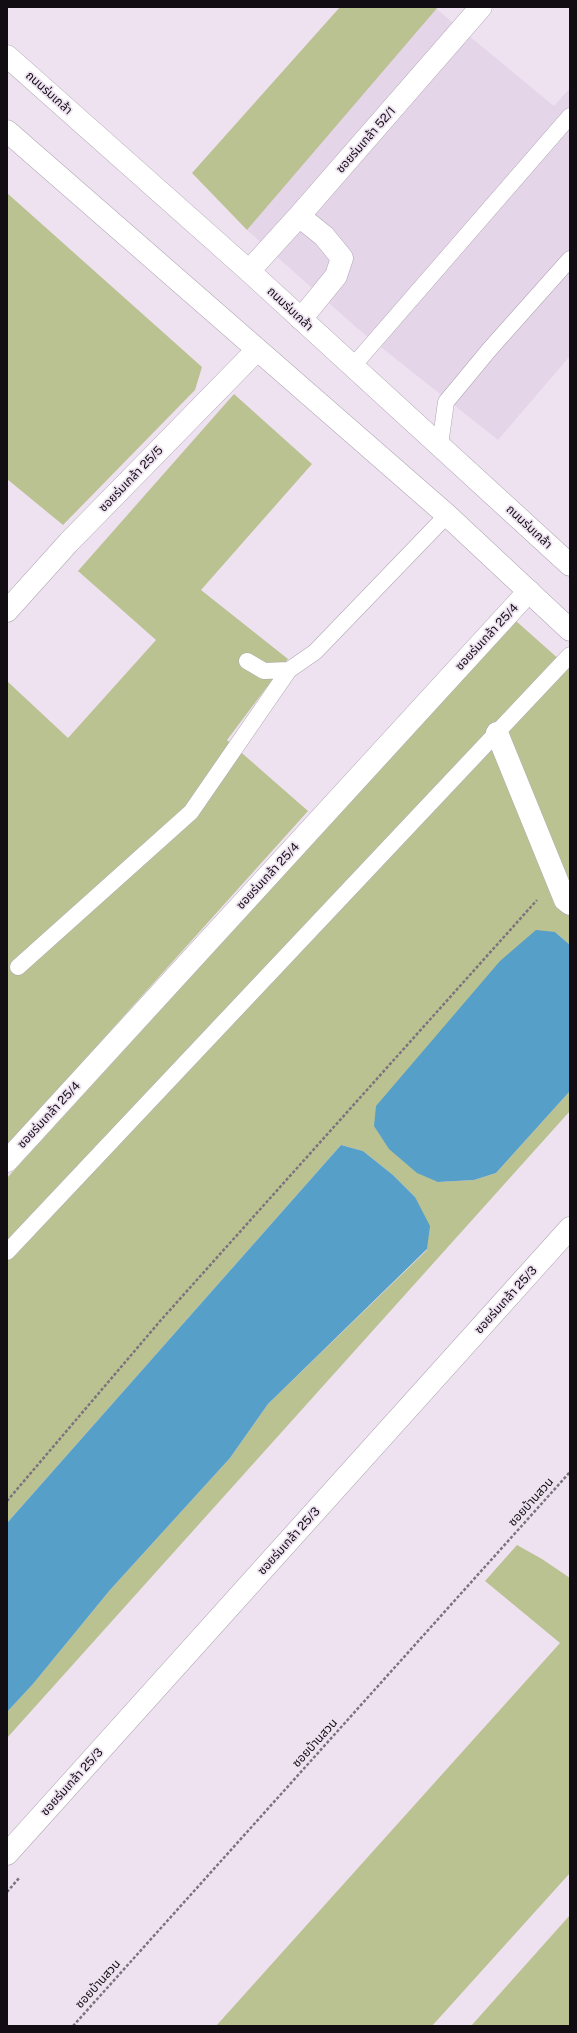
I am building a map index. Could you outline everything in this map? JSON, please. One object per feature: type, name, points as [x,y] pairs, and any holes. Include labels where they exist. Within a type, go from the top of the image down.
[{"type":"street","name":"ซอยร่มเกล้า 52/1","points":[[249,271],[299,216],[481,7]]},
{"type":"street","name":"ถนนร่มเกล้า","points":[[7,56],[249,271],[570,565]]},
{"type":"street","points":[[7,131],[447,515],[570,630]]},
{"type":"street","points":[[299,216],[324,236],[342,258],[336,276],[301,319]]},
{"type":"street","name":"ซอยร่มเกล้า 25/5","points":[[7,611],[69,542],[257,350]]},
{"type":"street","name":"ซอยร่มเกล้า 25/4","points":[[7,1161],[529,591]]},
{"type":"street","points":[[497,734],[565,900],[570,904]]},
{"type":"street","name":"ซอยร่มเกล้า 25/3","points":[[7,1854],[570,1228]]},
{"type":"lane","points":[[353,366],[570,116]]},
{"type":"lane","points":[[440,445],[446,402],[489,350],[570,259]]},
{"type":"lane","points":[[18,967],[191,812],[289,670],[315,652],[447,515]]},
{"type":"lane","points":[[7,1252],[570,655]]},
{"type":"lane","points":[[247,661],[264,671],[289,670]]},
{"type":"path","points":[[7,1501],[161,1320],[556,878]]},
{"type":"path","name":"ซอยบ้านสวน","points":[[73,2026],[570,1472]]},
{"type":"shaded area","points":[[434,7],[554,106],[570,88],[570,356],[498,440],[358,329],[247,230]]},
{"type":"green space","points":[[340,7],[438,7],[247,230],[192,173]]},
{"type":"green space","points":[[7,193],[202,367],[195,390],[63,525],[7,479]]},
{"type":"green space","points":[[234,394],[312,464],[201,590],[288,659],[227,740],[308,811],[7,1146],[7,681],[68,738],[156,640],[78,571]]},
{"type":"green space","points":[[516,621],[570,669],[570,945],[555,932],[438,1182],[474,1180],[496,1173],[570,1091],[570,1111],[7,1738],[7,1712],[33,1684],[110,1590],[230,1458],[268,1404],[427,1250],[415,1197],[393,1175],[363,1151],[341,1145],[7,1523],[7,1178]]},
{"type":"green space","points":[[517,1545],[542,1559],[570,1578],[570,1873],[432,2026],[216,2026],[560,1643],[485,1581]]},
{"type":"green space","points":[[570,1915],[570,2026],[471,2026]]},
{"type":"water","points":[[536,930],[555,932],[570,945],[570,1091],[496,1173],[474,1180],[438,1182],[417,1173],[389,1149],[374,1126],[376,1106],[500,961]]},
{"type":"water","points":[[341,1145],[363,1151],[393,1175],[415,1197],[430,1226],[427,1249],[268,1404],[230,1458],[110,1590],[33,1684],[7,1712],[7,1523]]}]
